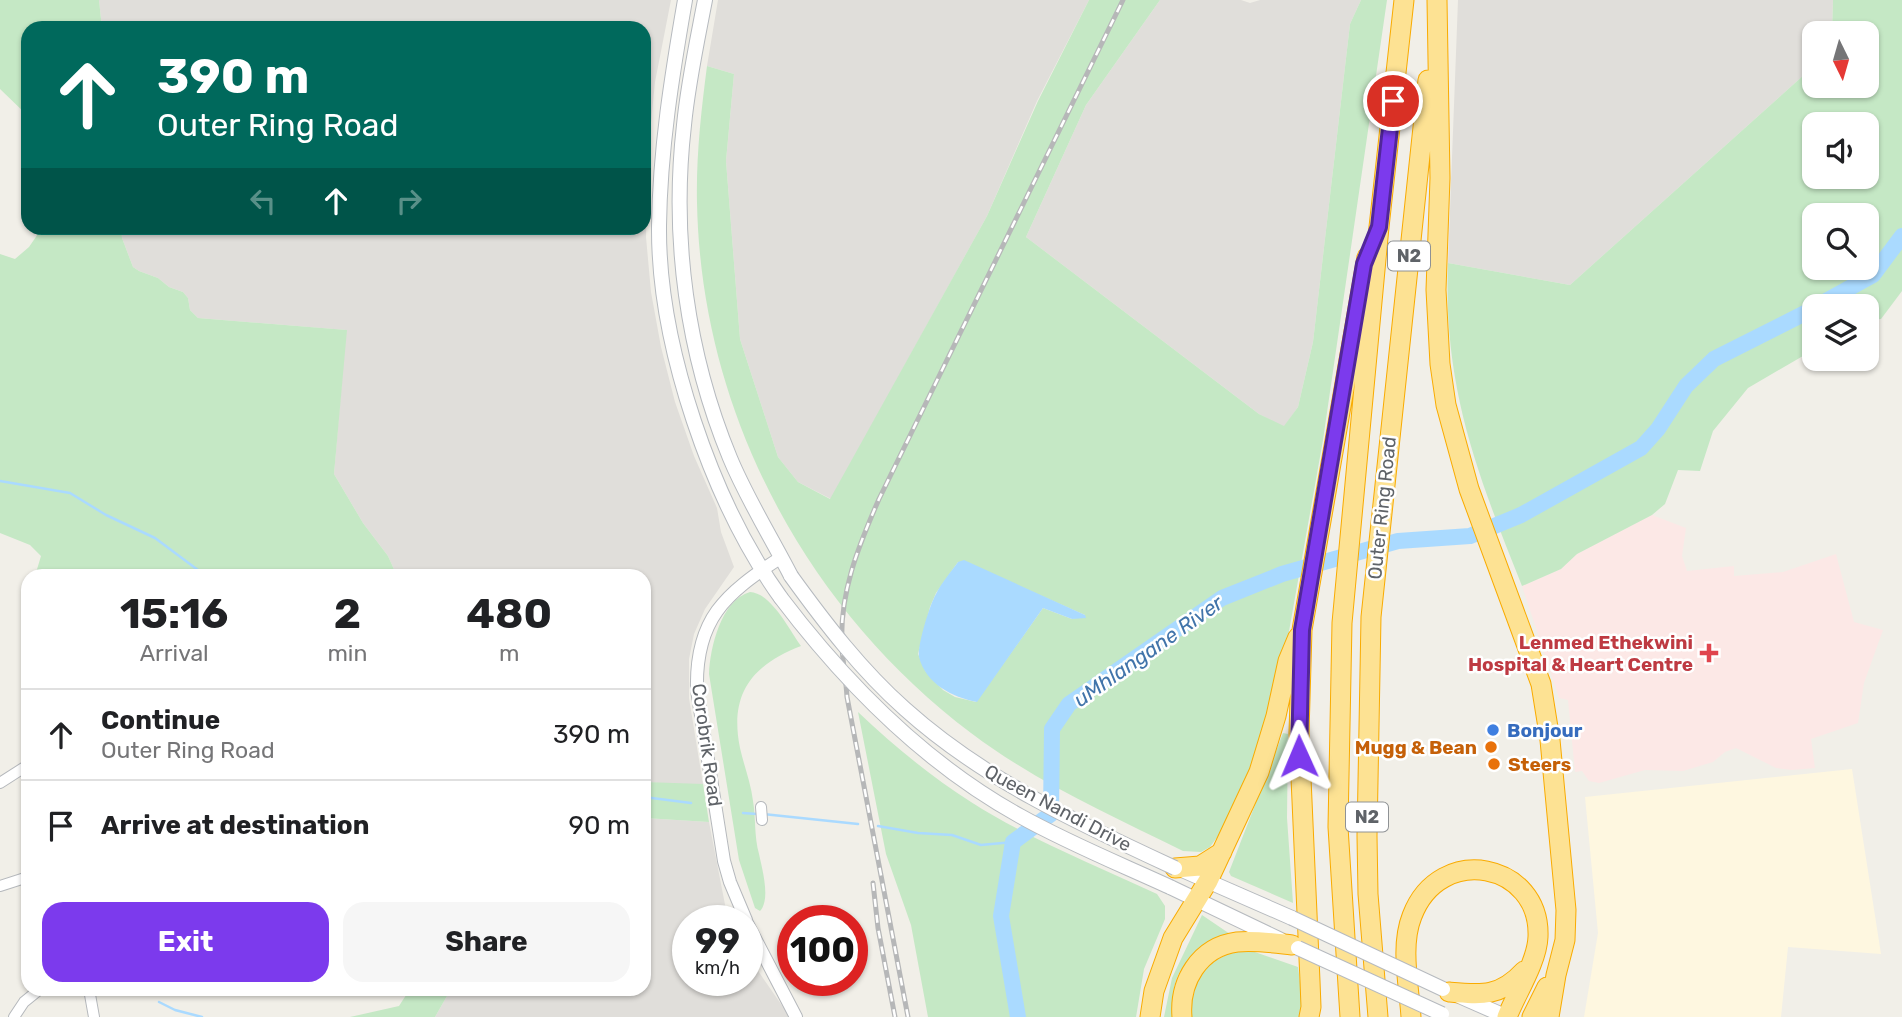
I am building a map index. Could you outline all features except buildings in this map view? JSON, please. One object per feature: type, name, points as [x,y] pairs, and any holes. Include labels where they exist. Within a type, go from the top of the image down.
[{"type":"highway","name":"Outer Ring Road","points":[[1350,1017],[1338,827],[1342,623],[1379,227],[1404,0]]},
{"type":"highway","name":"Outer Ring Road","points":[[1378,1017],[1368,894],[1371,617],[1437,0]]},
{"type":"highway","points":[[1437,0],[1440,178],[1437,332],[1446,405],[1469,489],[1535,665],[1547,715],[1566,910],[1566,940],[1556,975],[1549,1017]]},
{"type":"highway","points":[[1308,1017],[1311,1007],[1298,733],[1303,624],[1364,264],[1379,227]]},
{"type":"highway","points":[[1150,1017],[1154,991],[1173,938],[1208,881],[1259,772],[1276,716],[1288,661],[1303,624]]},
{"type":"highway","points":[[1175,867],[1200,866],[1222,852]]},
{"type":"highway","points":[[1411,1017],[1407,949],[1411,917],[1430,886],[1443,877],[1458,871],[1487,870],[1500,875],[1521,891],[1534,911],[1537,924],[1536,948],[1507,1017]]},
{"type":"highway","points":[[1182,1017],[1183,987],[1198,962],[1213,950],[1238,942],[1295,946]]},
{"type":"highway","points":[[1446,991],[1480,995],[1501,990],[1513,984],[1530,964]]},
{"type":"highway","points":[[1532,1017],[1547,986],[1556,975]]},
{"type":"main road","name":"Queen Nandi Drive","points":[[685,0],[666,114],[661,171],[659,229],[667,310],[677,360],[706,457],[743,538],[781,598],[814,641],[871,705],[948,769],[1020,816],[1446,1015]]},
{"type":"main road","name":"Queen Nandi Drive","points":[[705,0],[684,126],[680,235],[699,368],[739,479],[780,558],[856,659],[906,710],[993,776],[1091,828],[1507,1017]]},
{"type":"street","name":"Corobrik Road","points":[[740,905],[724,861],[697,680],[703,642],[711,620],[725,599],[736,588],[780,558]]},
{"type":"street","points":[[0,783],[21,770]]},
{"type":"street","points":[[761,807],[762,820]]},
{"type":"street","points":[[0,886],[21,879]]},
{"type":"street","name":"Corobrik Road","points":[[763,953],[796,1017]]},
{"type":"street","points":[[14,1017],[31,996]]},
{"type":"street","points":[[90,996],[94,1017]]},
{"type":"shaded area","points":[[99,0],[671,0],[655,82],[651,123],[651,21],[101,21]]},
{"type":"shaded area","points":[[718,0],[1089,0],[1037,101],[987,216],[831,499],[798,482],[778,457],[740,339],[726,161],[734,74],[707,66]]},
{"type":"shaded area","points":[[1160,0],[1241,0],[1250,3],[1260,0],[1361,0],[1350,24],[1313,342],[1298,407],[1284,427],[1259,414],[1026,237],[1086,105]]},
{"type":"shaded area","points":[[1458,0],[1833,0],[1832,21],[1802,21],[1802,77],[1570,285],[1448,263]]},
{"type":"shaded area","points":[[122,235],[646,235],[651,292],[675,402],[694,456],[717,508],[721,532],[734,567],[705,609],[694,634],[689,659],[689,698],[703,784],[651,782],[651,569],[394,569],[334,474],[346,330],[198,318],[190,310],[188,298],[183,292],[133,267]]},
{"type":"shaded area","name":"Lenmed Ethekwini Hospital & Heart Centre","points":[[1652,515],[1686,528],[1682,556],[1687,571],[1734,566],[1734,576],[1783,572],[1836,554],[1854,622],[1883,630],[1864,683],[1858,723],[1811,739],[1815,768],[1776,768],[1736,748],[1725,752],[1713,762],[1683,771],[1645,770],[1599,783],[1589,781],[1582,771],[1575,772],[1568,700],[1559,698],[1522,586],[1561,569],[1577,554]]},
{"type":"shaded area","points":[[1852,769],[1881,954],[1788,947],[1781,1017],[1584,1017],[1598,933],[1585,797]]},
{"type":"shaded area","points":[[651,818],[709,822],[725,905],[672,905],[672,996],[763,996],[763,978],[790,1017],[435,1017],[447,996],[651,996]]},
{"type":"green space","points":[[0,0],[99,0],[101,21],[21,21],[21,109],[0,89]]},
{"type":"green space","points":[[1089,0],[1160,0],[1086,105],[1026,237],[1259,414],[1284,426],[1298,407],[1313,342],[1350,24],[1361,0],[1387,0],[1323,440],[1288,637],[1255,760],[1221,832],[1210,847],[1201,852],[1183,851],[1101,811],[1021,767],[971,733],[912,683],[859,627],[812,565],[773,499],[742,429],[718,356],[703,280],[697,203],[699,134],[707,66],[734,74],[726,161],[740,339],[778,457],[798,482],[830,499],[987,216],[1038,101]],"holes":[[[958,562],[966,563],[1085,615],[1072,619],[1043,608],[976,702],[955,697],[943,690],[926,672],[918,654],[936,593]]]},
{"type":"green space","points":[[1833,0],[1902,0],[1902,291],[1879,319],[1879,294],[1802,294],[1802,357],[1748,388],[1713,431],[1700,471],[1678,470],[1665,504],[1652,515],[1577,554],[1561,569],[1522,586],[1477,467],[1457,390],[1448,308],[1448,263],[1570,285],[1802,77],[1802,98],[1880,98],[1880,21],[1832,21]]},
{"type":"green space","points":[[37,235],[122,235],[133,267],[183,292],[188,298],[190,310],[198,318],[347,330],[334,474],[394,569],[37,569],[41,556],[30,545],[0,533],[0,254],[15,259],[29,247]]},
{"type":"green space","points":[[750,592],[765,598],[801,646],[769,662],[757,672],[748,684],[738,712],[737,729],[752,794],[756,841],[765,884],[763,906],[754,905],[739,860],[709,674],[719,626],[740,597]]},
{"type":"green space","points":[[858,712],[912,760],[971,802],[1039,840],[1157,894],[1165,906],[1165,919],[1144,969],[1136,1017],[928,1017],[911,925],[886,854]]},
{"type":"green space","points":[[1283,733],[1288,734],[1287,818],[1293,903],[1231,876],[1229,872]]},
{"type":"green space","points":[[651,782],[703,784],[709,822],[651,818]]},
{"type":"green space","points":[[1202,915],[1230,934],[1193,956],[1185,964],[1175,985],[1173,1017],[1164,1017],[1172,978]]},
{"type":"green space","points":[[1239,950],[1249,950],[1298,967],[1302,997],[1301,1017],[1191,1017],[1192,993],[1202,974],[1217,960]]},
{"type":"green space","points":[[405,996],[447,996],[435,1017],[350,1017],[399,1006]]},
{"type":"water","points":[[964,560],[1085,615],[1086,618],[1072,619],[1043,608],[977,702],[958,697],[941,688],[928,675],[919,657],[922,635],[933,599],[958,562]]},
{"type":"waterway","name":"uMhlangane River","points":[[1839,294],[1873,275],[1902,236]]},
{"type":"waterway","name":"uMhlangane River","points":[[1018,1017],[1001,916],[1012,848],[1013,842],[1051,814],[1052,729],[1069,704],[1222,598],[1282,574],[1398,541],[1470,536],[1521,515],[1641,448],[1658,429],[1686,386],[1714,359],[1802,315]]},
{"type":"waterway","points":[[0,481],[70,493],[106,515],[155,538],[197,569]]},
{"type":"waterway","points":[[651,798],[691,803]]},
{"type":"waterway","points":[[743,813],[757,814]]},
{"type":"waterway","points":[[763,814],[858,824]]},
{"type":"waterway","points":[[878,826],[918,833],[952,835],[981,845],[1013,842]]},
{"type":"waterway","points":[[159,1002],[175,1010],[202,1017]]},
{"type":"railway","points":[[908,1017],[847,697],[842,653],[847,590],[857,553],[879,499],[1123,0]]},
{"type":"railway","points":[[873,883],[878,928],[895,1017]]},
{"type":"place","name":"Lenmed Ethekwini Hospital & Heart Centre","points":[[1709,653]]},
{"type":"place","name":"Bonjour","points":[[1493,730]]},
{"type":"place","name":"Mugg & Bean","points":[[1491,747]]},
{"type":"place","name":"Steers","points":[[1494,764]]},
{"type":"route","points":[[1299,756],[1302,630],[1364,264],[1379,227],[1393,101]]}]
